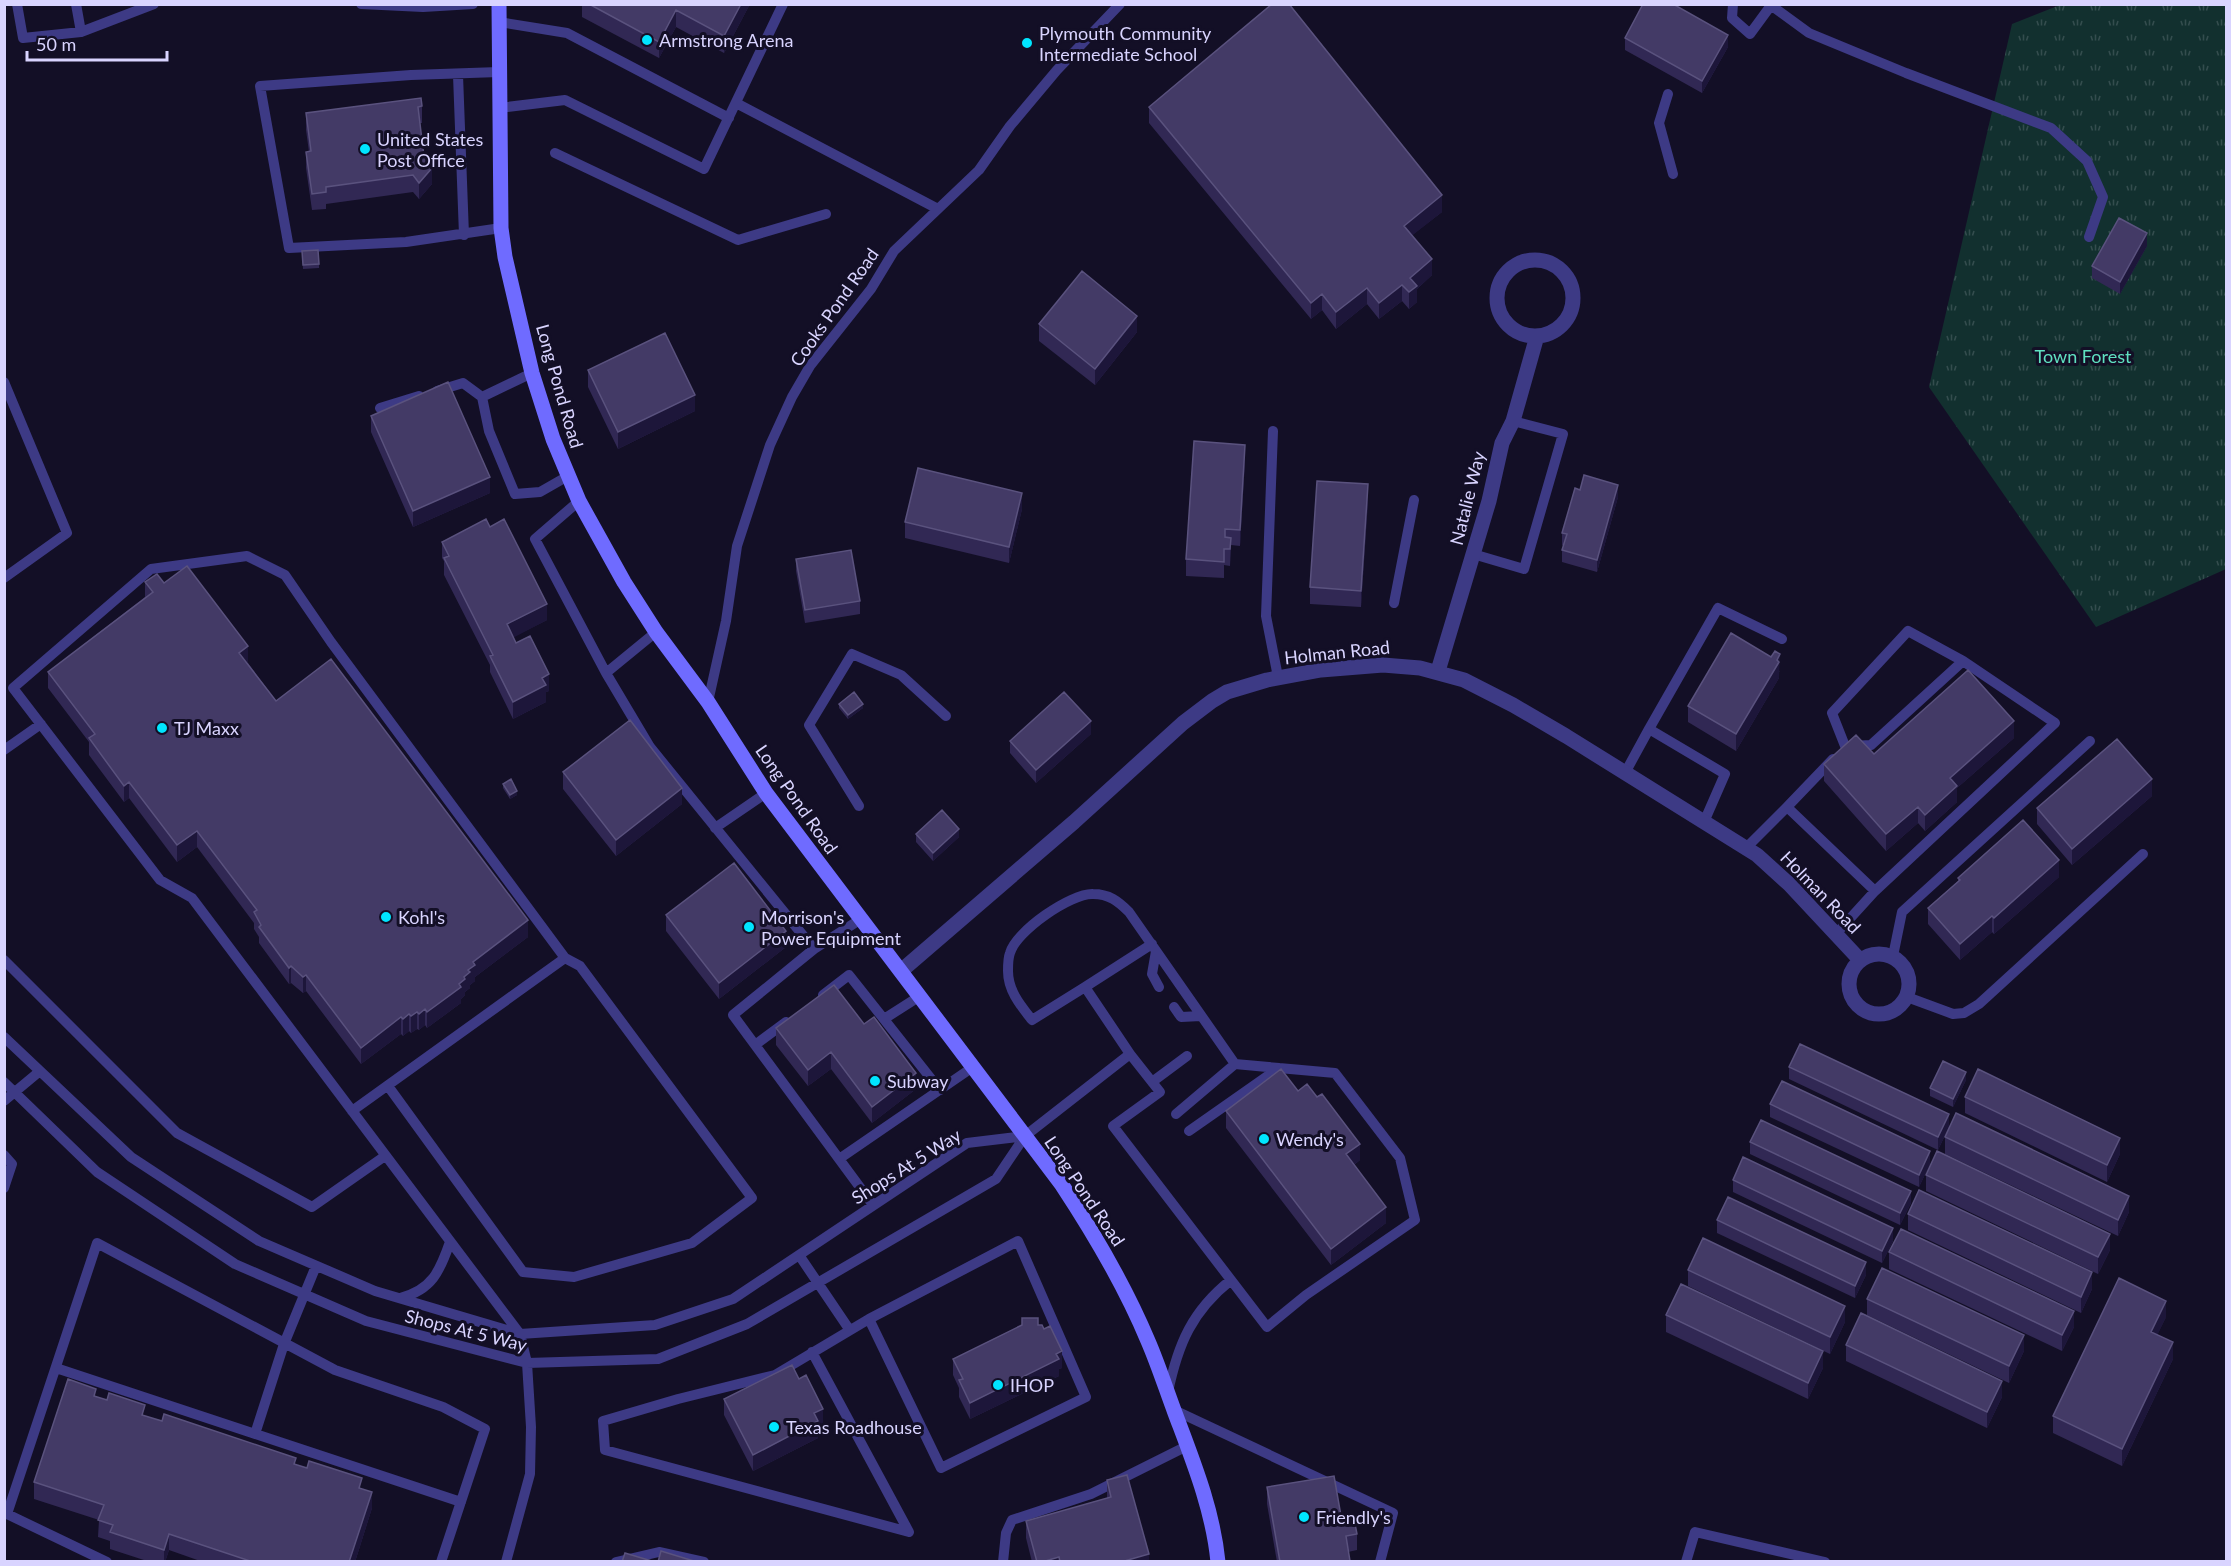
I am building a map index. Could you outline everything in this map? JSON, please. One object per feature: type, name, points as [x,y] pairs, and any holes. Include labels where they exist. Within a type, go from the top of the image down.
[{"type":"street","name":"Long Pond Road","points":[[499,4],[501,228],[505,257],[532,373],[553,440],[579,501],[624,582],[656,632],[708,702],[766,793],[1075,1205],[1109,1262],[1139,1320],[1168,1392],[1206,1501],[1216,1542],[1218,1562]]},
{"type":"street","points":[[1536,260],[1553,264],[1566,275],[1573,291],[1572,308],[1565,322],[1552,332],[1537,336],[1528,336],[1512,329],[1501,315],[1497,298],[1498,290],[1506,274],[1519,264],[1536,260]]},
{"type":"street","name":"Natalie Way","points":[[1438,671],[1489,501],[1502,443],[1514,421],[1537,336]]},
{"type":"street","name":"Holman Road","points":[[901,971],[1074,822],[1183,723],[1227,692],[1278,678],[1367,665],[1401,666],[1438,671],[1464,680],[1513,705],[1757,855],[1789,884],[1860,960]]},
{"type":"street","name":"Holman Road","points":[[1893,956],[1876,953],[1860,960],[1853,967],[1849,986],[1853,1000],[1858,1006],[1872,1013],[1887,1013],[1899,1007],[1907,997]]},
{"type":"street","points":[[1893,956],[1907,971],[1910,984],[1907,997]]},
{"type":"lane","points":[[17,4],[23,38],[81,32],[154,4]]},
{"type":"lane","points":[[76,4],[81,32]]},
{"type":"lane","points":[[362,4],[423,6],[473,4]]},
{"type":"lane","points":[[499,108],[565,100],[704,169],[783,4]]},
{"type":"lane","name":"Cooks Pond Road","points":[[708,702],[726,621],[737,546],[770,445],[792,397],[810,366],[871,289],[894,251],[979,170],[1010,126],[1050,78],[1120,4]]},
{"type":"lane","points":[[1733,4],[1732,18],[1750,34],[1772,5],[1809,33],[1906,73],[2052,128],[2087,161],[2103,197],[2089,237]]},
{"type":"lane","points":[[499,22],[567,33],[729,118]]},
{"type":"lane","points":[[499,72],[411,75],[260,86],[289,248],[406,242],[501,228]]},
{"type":"lane","points":[[458,75],[464,235]]},
{"type":"lane","points":[[1668,94],[1659,123],[1673,174]]},
{"type":"lane","points":[[736,103],[938,208]]},
{"type":"lane","points":[[555,153],[738,240],[825,214]]},
{"type":"lane","points":[[482,397],[532,373]]},
{"type":"lane","points":[[4,382],[67,533],[4,578]]},
{"type":"lane","points":[[380,408],[463,382],[482,397],[489,431],[515,494],[540,492],[568,477]]},
{"type":"lane","points":[[1473,554],[1524,569],[1563,434],[1514,421]]},
{"type":"lane","points":[[1272,431],[1266,616],[1278,678]]},
{"type":"lane","points":[[1394,603],[1414,500]]},
{"type":"lane","points":[[579,501],[536,539],[606,673],[650,747],[814,949]]},
{"type":"lane","points":[[388,1086],[523,1272],[574,1277],[692,1243],[752,1198],[580,966],[564,958],[331,642],[285,575],[247,556],[150,569],[13,688],[160,880],[192,898],[520,1334],[527,1363],[531,1427],[530,1474],[506,1562]]},
{"type":"lane","points":[[1625,773],[1718,608],[1782,639]]},
{"type":"lane","points":[[606,673],[656,632]]},
{"type":"lane","points":[[1835,935],[1875,891],[2055,723],[1963,661],[1908,632],[1832,713],[1845,746]]},
{"type":"lane","points":[[859,806],[809,725],[852,654],[901,675],[946,716]]},
{"type":"lane","points":[[1746,848],[1845,746],[1872,745],[1963,661]]},
{"type":"lane","points":[[4,750],[40,724]]},
{"type":"lane","points":[[1649,729],[1725,774],[1704,822]]},
{"type":"lane","points":[[1893,956],[1902,912],[2090,741]]},
{"type":"lane","points":[[715,828],[766,793]]},
{"type":"lane","points":[[1787,807],[1875,891]]},
{"type":"lane","points":[[1907,997],[1953,1014],[1964,1013],[1979,1004],[2143,855]]},
{"type":"lane","points":[[1154,948],[1032,1020],[1015,998],[1008,973],[1010,952],[1024,933],[1058,907],[1072,899],[1091,893],[1117,899],[1129,912],[1235,1064]]},
{"type":"lane","points":[[861,919],[814,949],[733,1015],[873,1205]]},
{"type":"lane","points":[[1154,948],[1152,974],[1159,987]]},
{"type":"lane","points":[[352,1112],[564,958]]},
{"type":"lane","points":[[4,960],[177,1133],[312,1207],[385,1156]]},
{"type":"lane","points":[[812,1003],[849,975],[940,1090]]},
{"type":"lane","points":[[1085,987],[1160,1092],[1113,1126],[1267,1328],[1306,1295],[1415,1220],[1400,1158],[1335,1073],[1235,1064],[1176,1114]]},
{"type":"lane","points":[[884,1019],[920,996]]},
{"type":"lane","points":[[1174,1007],[1181,1017],[1201,1016]]},
{"type":"lane","points":[[755,1045],[793,1017]]},
{"type":"lane","name":"Shops At 5 Way","points":[[4,1037],[131,1157],[259,1241],[375,1291],[520,1334],[655,1325],[732,1299],[968,1143],[1025,1136]]},
{"type":"lane","points":[[1025,1136],[1131,1054]]},
{"type":"lane","points":[[1152,1082],[1187,1056]]},
{"type":"lane","points":[[839,1159],[973,1067]]},
{"type":"lane","points":[[1189,1131],[1278,1068]]},
{"type":"lane","points":[[4,1101],[40,1071]]},
{"type":"lane","name":"Shops At 5 Way","points":[[4,1082],[97,1172],[235,1264],[366,1321],[527,1363],[658,1359],[747,1324],[996,1179],[1025,1136]]},
{"type":"lane","points":[[4,1155],[12,1164],[4,1188]]},
{"type":"lane","points":[[812,1352],[909,1532],[605,1450],[603,1421],[678,1399],[775,1375],[812,1352],[849,1329],[1018,1241],[1086,1397],[941,1468],[869,1319]]},
{"type":"lane","points":[[398,1298],[417,1294],[428,1285],[443,1263],[450,1242]]},
{"type":"lane","points":[[107,1562],[7,1514],[97,1243],[335,1370],[443,1407],[485,1429],[441,1562]]},
{"type":"lane","points":[[799,1255],[849,1329]]},
{"type":"lane","points":[[255,1434],[284,1344],[316,1266]]},
{"type":"lane","points":[[1168,1392],[1182,1338],[1212,1295],[1231,1280]]},
{"type":"lane","points":[[56,1368],[461,1502]]},
{"type":"lane","points":[[1173,1410],[1393,1513],[1380,1562]]},
{"type":"lane","points":[[1004,1562],[1006,1533],[1012,1521],[1091,1494],[1187,1446]]},
{"type":"lane","points":[[1686,1562],[1695,1532],[1825,1562]]},
{"type":"lane","points":[[616,1562],[659,1552],[704,1562]]},
{"type":"green space","name":"Town Forest","points":[[2060,5],[2226,5],[2226,569],[2096,627],[1929,387],[2012,24]]},
{"type":"building","points":[[589,4],[741,4],[724,36],[676,10],[659,42]]},
{"type":"building","points":[[1272,4],[1289,4],[1442,195],[1404,226],[1432,259],[1410,278],[1417,286],[1409,292],[1402,285],[1379,303],[1367,288],[1336,312],[1322,294],[1311,303],[1149,107]]},
{"type":"building","points":[[1643,4],[1673,4],[1728,35],[1702,81],[1625,38]]},
{"type":"building","name":"United States Post Office","points":[[421,98],[422,106],[418,107],[424,157],[429,157],[432,168],[419,183],[413,175],[326,187],[326,192],[312,194],[306,152],[311,151],[306,113]]},
{"type":"building","points":[[2119,218],[2147,233],[2120,282],[2092,266]]},
{"type":"building","points":[[318,250],[319,264],[303,265],[302,251]]},
{"type":"building","points":[[1082,271],[1137,316],[1095,369],[1039,324]]},
{"type":"building","points":[[665,333],[695,395],[618,432],[588,370]]},
{"type":"building","points":[[448,382],[490,477],[413,511],[371,416]]},
{"type":"building","points":[[1194,441],[1245,445],[1240,530],[1225,529],[1225,537],[1231,538],[1230,549],[1224,549],[1224,562],[1186,559]]},
{"type":"building","points":[[918,468],[1022,493],[1009,547],[905,522]]},
{"type":"building","points":[[1584,475],[1618,485],[1597,560],[1562,550],[1567,534],[1562,533],[1575,488],[1580,490]]},
{"type":"building","points":[[1317,481],[1368,484],[1361,591],[1310,587]]},
{"type":"building","points":[[486,519],[490,527],[504,519],[547,604],[507,624],[516,643],[530,636],[549,674],[542,678],[546,685],[513,702],[490,656],[493,655],[444,558],[449,556],[442,542]]},
{"type":"building","points":[[851,550],[860,601],[805,610],[796,559]]},
{"type":"building","points":[[187,566],[248,646],[239,653],[276,701],[331,659],[528,920],[473,962],[475,965],[468,970],[470,972],[459,984],[461,987],[427,1012],[425,1009],[419,1014],[417,1012],[411,1016],[409,1014],[403,1019],[401,1017],[361,1048],[306,975],[303,977],[291,966],[289,968],[259,927],[261,925],[254,912],[257,910],[197,831],[177,845],[129,782],[124,786],[89,738],[95,734],[48,672],[153,592],[145,582],[157,574],[164,583]]},
{"type":"building","points":[[1731,633],[1771,657],[1775,651],[1780,654],[1777,660],[1779,662],[1736,734],[1688,706]]},
{"type":"building","points":[[1968,670],[2014,721],[1950,778],[1957,786],[1925,815],[1918,807],[1886,834],[1824,764],[1856,735],[1874,754]]},
{"type":"building","points":[[854,692],[863,704],[848,715],[839,704]]},
{"type":"building","points":[[1064,692],[1091,721],[1036,770],[1010,741]]},
{"type":"building","points":[[630,720],[682,788],[616,840],[563,772]]},
{"type":"building","points":[[2117,739],[2152,779],[2072,849],[2037,808]]},
{"type":"building","points":[[511,779],[517,791],[510,795],[503,784]]},
{"type":"building","points":[[942,810],[959,829],[933,853],[916,834]]},
{"type":"building","points":[[2023,820],[2059,860],[1994,918],[1992,916],[1960,944],[1928,908]]},
{"type":"building","points":[[734,863],[786,931],[719,983],[666,915]]},
{"type":"building","points":[[834,985],[864,1024],[874,1017],[916,1073],[872,1107],[831,1052],[808,1070],[776,1028]]},
{"type":"building","points":[[1800,1044],[1949,1114],[1938,1137],[1789,1067]]},
{"type":"building","points":[[1943,1061],[1966,1072],[1953,1099],[1930,1088]]},
{"type":"building","points":[[1281,1069],[1298,1091],[1307,1084],[1317,1097],[1322,1094],[1360,1144],[1346,1154],[1386,1207],[1331,1249],[1226,1111]]},
{"type":"building","points":[[1978,1069],[2120,1138],[2107,1165],[1965,1097]]},
{"type":"building","points":[[1782,1081],[1930,1151],[1919,1175],[1770,1104]]},
{"type":"building","points":[[1956,1113],[2129,1196],[2118,1220],[1945,1137]]},
{"type":"building","points":[[1761,1120],[1911,1191],[1900,1213],[1750,1142]]},
{"type":"building","points":[[1937,1151],[2110,1234],[2098,1257],[1926,1175]]},
{"type":"building","points":[[1743,1157],[1893,1228],[1882,1251],[1733,1180]]},
{"type":"building","points":[[1919,1190],[2092,1272],[2081,1297],[1908,1214]]},
{"type":"building","points":[[1728,1197],[1866,1262],[1855,1286],[1717,1220]]},
{"type":"building","points":[[1901,1229],[2074,1311],[2062,1335],[1889,1252]]},
{"type":"building","points":[[1703,1238],[1845,1306],[1830,1337],[1688,1270]]},
{"type":"building","points":[[1882,1268],[2024,1335],[2009,1366],[1867,1299]]},
{"type":"building","points":[[2119,1278],[2166,1301],[2151,1332],[2173,1342],[2122,1449],[2053,1416]]},
{"type":"building","points":[[1681,1284],[1823,1351],[1808,1383],[1666,1315]]},
{"type":"building","points":[[1861,1313],[2002,1381],[1987,1412],[1846,1345]]},
{"type":"building","name":"IHOP","points":[[1022,1318],[1038,1318],[1038,1325],[1042,1325],[1044,1329],[1050,1326],[1062,1351],[1056,1354],[1059,1359],[970,1403],[959,1380],[963,1379],[953,1359],[1022,1325]]},
{"type":"building","name":"Texas Roadhouse","points":[[792,1365],[799,1379],[806,1375],[823,1409],[814,1413],[818,1421],[753,1455],[724,1399]]},
{"type":"building","points":[[68,1379],[96,1389],[94,1396],[107,1400],[109,1393],[145,1405],[142,1415],[162,1421],[164,1414],[296,1458],[294,1464],[307,1468],[309,1461],[362,1478],[359,1488],[372,1492],[349,1562],[253,1562],[169,1534],[164,1550],[110,1532],[113,1525],[98,1520],[104,1505],[34,1482]]},
{"type":"building","points":[[1127,1475],[1149,1554],[1121,1562],[1060,1562],[1059,1557],[1037,1562],[1026,1521],[1111,1497],[1107,1480]]},
{"type":"building","name":"Friendly's","points":[[1334,1476],[1341,1516],[1353,1514],[1357,1534],[1346,1536],[1350,1561],[1280,1562],[1267,1487]]},
{"type":"building","points":[[661,1551],[697,1562],[658,1562]]},
{"type":"building","points":[[625,1553],[655,1562],[622,1562]]},
{"type":"place","name":"Armstrong Arena","points":[[647,40]]},
{"type":"place","name":"Plymouth Community Intermediate School","points":[[1027,43]]},
{"type":"place","name":"United States Post Office","points":[[365,149]]},
{"type":"place","name":"TJ Maxx","points":[[162,728]]},
{"type":"place","name":"Kohl's","points":[[386,917]]},
{"type":"place","name":"Morrison's Power Equipment","points":[[749,927]]},
{"type":"place","name":"Subway","points":[[875,1081]]},
{"type":"place","name":"Wendy's","points":[[1264,1139]]},
{"type":"place","name":"IHOP","points":[[998,1385]]},
{"type":"place","name":"Texas Roadhouse","points":[[774,1427]]},
{"type":"place","name":"Friendly's","points":[[1304,1517]]}]
